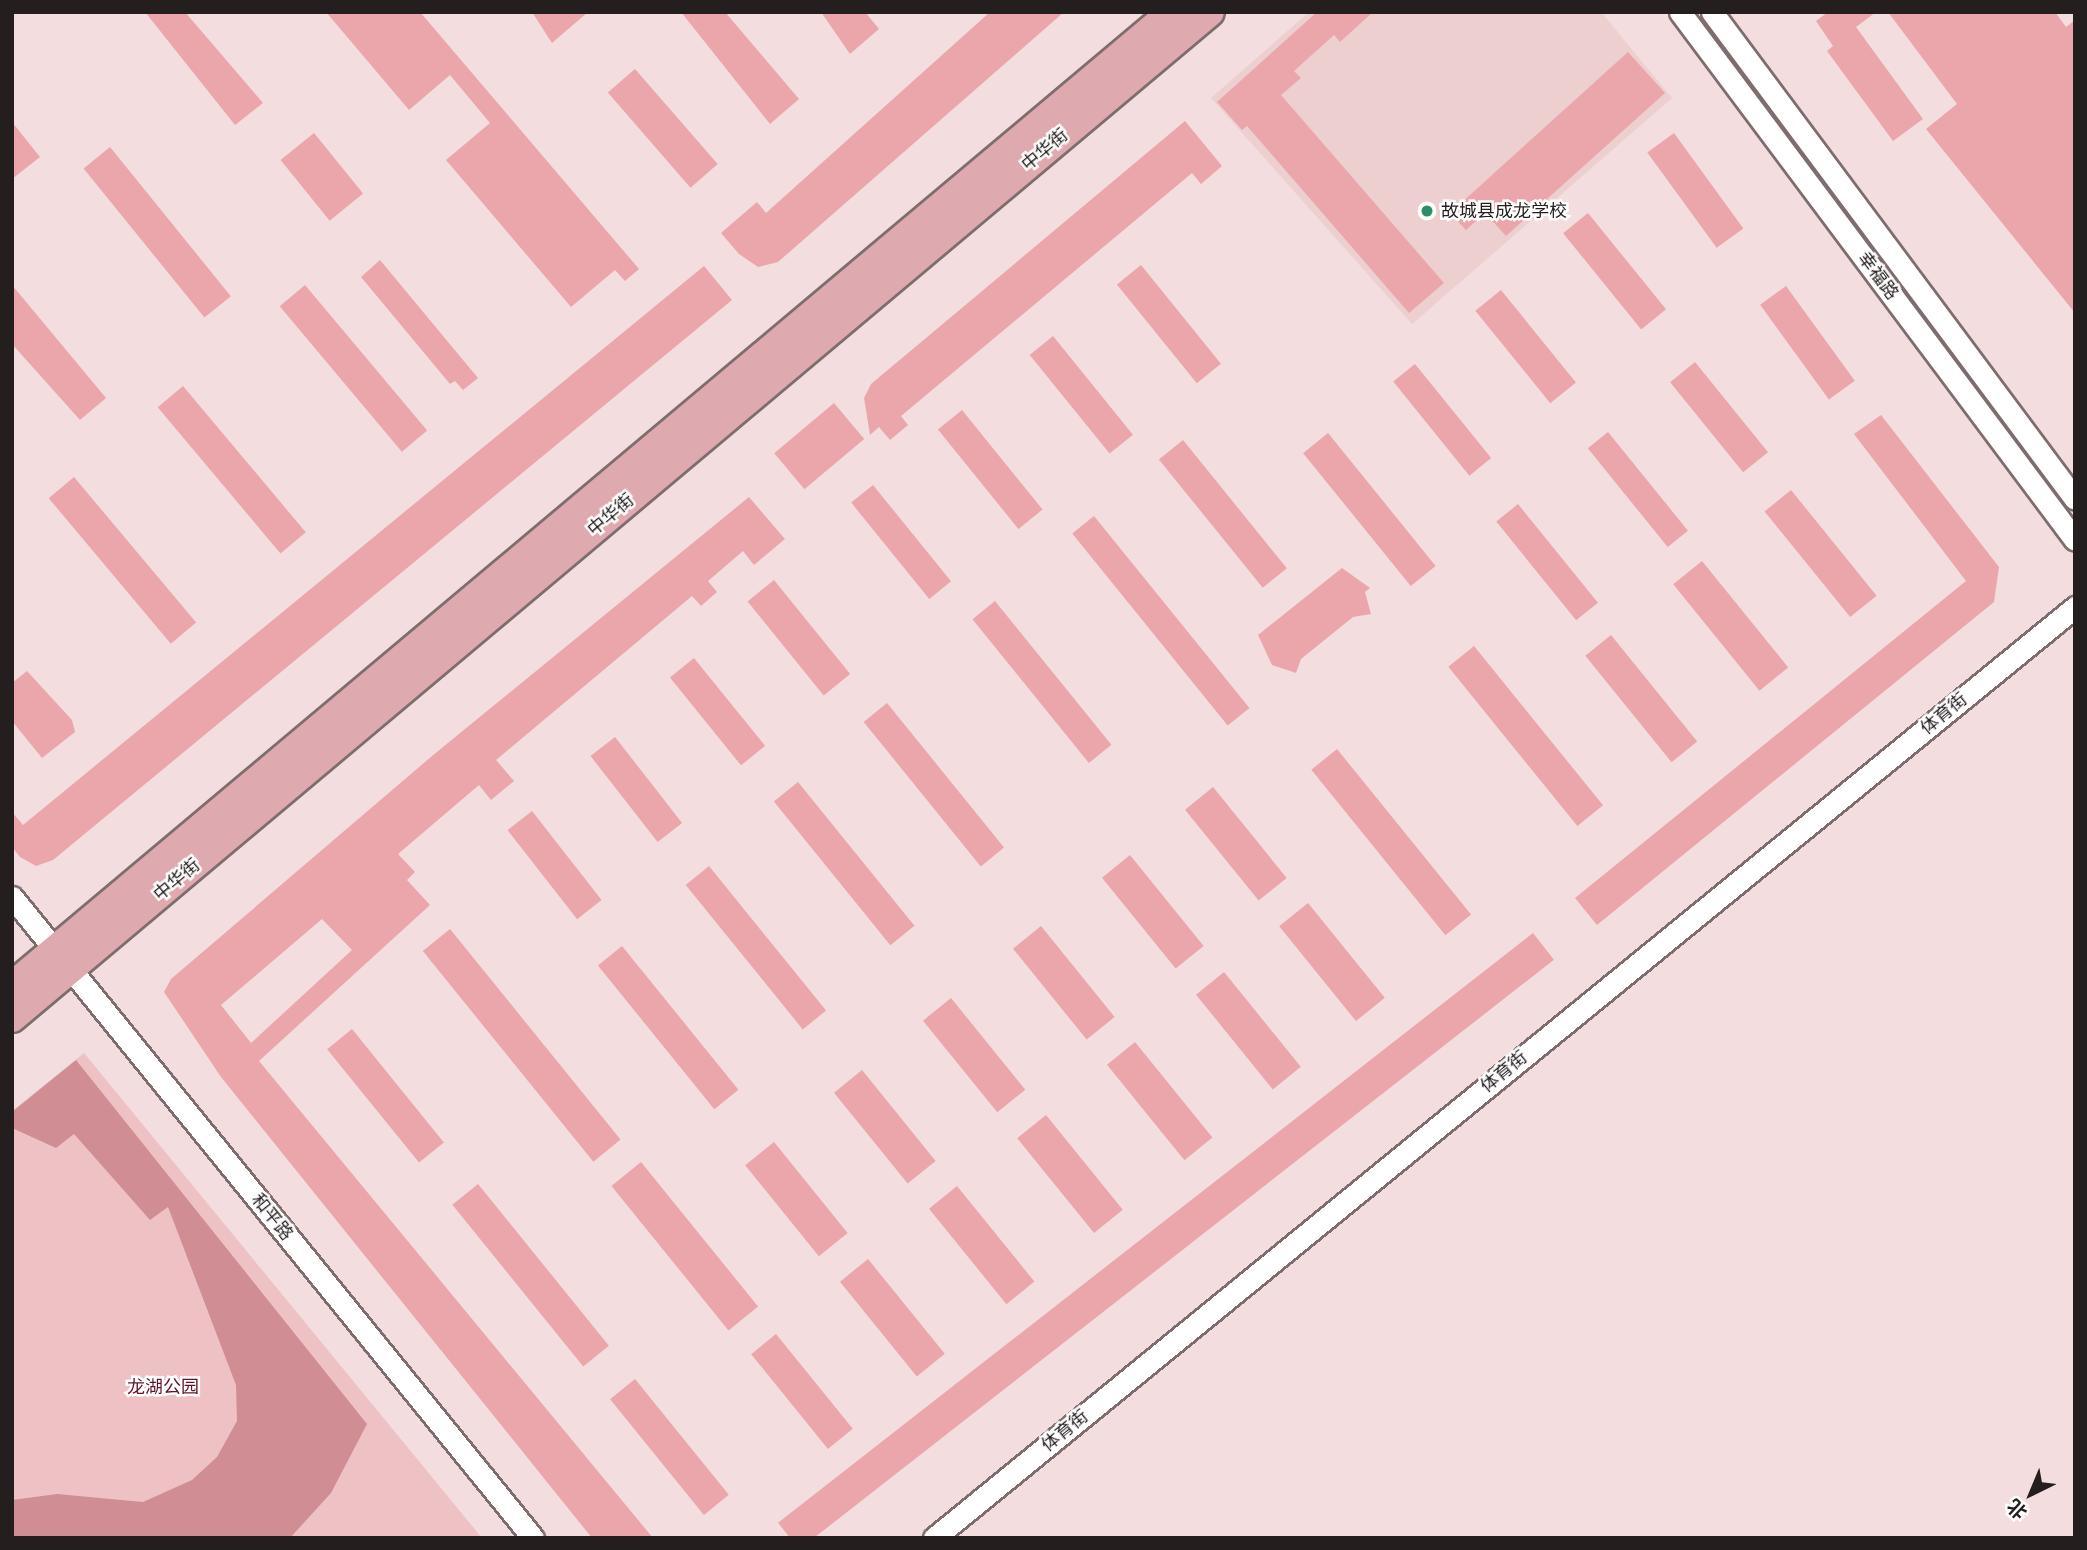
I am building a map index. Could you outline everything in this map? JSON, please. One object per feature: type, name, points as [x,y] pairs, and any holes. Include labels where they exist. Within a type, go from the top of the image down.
[{"type":"main road","name":"中华街","points":[[12,1018],[63,959],[1172,12]]},
{"type":"main road","name":"中华街","points":[[12,986],[63,959],[1210,12]]},
{"type":"street","name":"幸福路","points":[[1680,12],[2075,540]]},
{"type":"street","name":"幸福路","points":[[1712,12],[2075,499]]},
{"type":"street","name":"体育街","points":[[934,1538],[2075,607]]},
{"type":"street","name":"和平路","points":[[12,897],[533,1538]]},
{"type":"shaded area","name":"故城县成龙学校","points":[[1309,12],[1601,12],[1672,98],[1412,324],[1211,98]]},
{"type":"shaded area","points":[[76,1060],[367,1424],[331,1493],[290,1538],[12,1538],[12,1500],[57,1494],[143,1502],[192,1480],[217,1457],[237,1421],[236,1385],[168,1207],[150,1220],[74,1134],[56,1148],[12,1128],[12,1112]]},
{"type":"green space","name":"龙湖公园","points":[[84,1053],[482,1538],[12,1538],[12,1111]]},
{"type":"building","points":[[145,12],[185,12],[263,103],[235,125]]},
{"type":"building","points":[[326,12],[420,12],[639,269],[625,281],[615,270],[571,307],[446,160],[490,123],[450,75],[409,110]]},
{"type":"building","points":[[532,12],[588,12],[552,43]]},
{"type":"building","points":[[681,12],[725,12],[799,99],[770,124]]},
{"type":"building","points":[[821,12],[865,12],[879,29],[850,54]]},
{"type":"building","points":[[990,12],[1064,12],[778,262],[758,267],[739,254],[721,233],[757,202],[766,213]]},
{"type":"building","points":[[1317,12],[1373,12],[1340,42],[1334,35],[1294,71],[1301,78],[1281,95],[1444,283],[1409,313],[1247,126],[1242,130],[1217,102]]},
{"type":"building","points":[[1828,12],[1876,12],[1856,27],[1923,119],[1893,141],[1827,51],[1833,46],[1816,21]]},
{"type":"building","points":[[1888,12],[2055,12],[2066,27],[2075,20],[2075,313],[1926,129],[1957,104]]},
{"type":"building","points":[[1628,52],[1665,93],[1506,236],[1485,213],[1466,230],[1450,213]]},
{"type":"building","points":[[635,69],[718,164],[690,188],[608,93]]},
{"type":"building","points":[[1185,121],[1222,166],[1201,184],[1192,173],[901,416],[908,425],[890,440],[879,427],[870,435],[864,398],[871,384]]},
{"type":"building","points":[[12,122],[40,157],[12,179]]},
{"type":"building","points":[[314,133],[363,194],[330,221],[281,160]]},
{"type":"building","points":[[1674,133],[1743,228],[1717,248],[1647,152]]},
{"type":"building","points":[[110,147],[231,296],[204,318],[84,168]]},
{"type":"building","points":[[1588,213],[1666,309],[1641,330],[1563,233]]},
{"type":"building","points":[[380,260],[478,378],[463,390],[455,381],[450,384],[361,277]]},
{"type":"building","points":[[1141,265],[1221,364],[1197,383],[1117,285]]},
{"type":"building","points":[[704,266],[732,300],[53,860],[36,866],[20,857],[12,847],[12,812],[23,825]]},
{"type":"building","points":[[12,285],[106,398],[80,420],[12,344]]},
{"type":"building","points":[[305,285],[427,431],[402,452],[280,306]]},
{"type":"building","points":[[1786,286],[1855,381],[1829,399],[1760,305]]},
{"type":"building","points":[[1501,290],[1576,382],[1550,403],[1475,311]]},
{"type":"building","points":[[1053,336],[1133,435],[1110,454],[1030,355]]},
{"type":"building","points":[[1695,362],[1768,452],[1743,472],[1670,382]]},
{"type":"building","points":[[1415,364],[1491,458],[1469,476],[1393,382]]},
{"type":"building","points":[[183,386],[306,532],[280,554],[158,407]]},
{"type":"building","points":[[834,403],[864,439],[804,489],[774,453]]},
{"type":"building","points":[[962,410],[1043,509],[1018,529],[938,430]]},
{"type":"building","points":[[1881,415],[1999,567],[1994,602],[1597,925],[1575,898],[1966,581],[1854,434]]},
{"type":"building","points":[[1608,432],[1688,531],[1668,547],[1588,448]]},
{"type":"building","points":[[1328,433],[1436,566],[1411,586],[1303,453]]},
{"type":"building","points":[[1183,440],[1287,568],[1263,588],[1159,460]]},
{"type":"building","points":[[74,477],[196,623],[171,644],[49,498]]},
{"type":"building","points":[[873,485],[951,581],[929,599],[851,503]]},
{"type":"building","points":[[1791,490],[1877,596],[1850,617],[1765,511]]},
{"type":"building","points":[[749,497],[785,539],[754,565],[743,551],[708,581],[717,592],[701,606],[692,596],[496,760],[514,781],[491,800],[479,785],[398,854],[415,872],[407,880],[430,905],[259,1061],[653,1538],[592,1538],[221,1077],[164,992],[171,979],[432,756]],"holes":[[[322,919],[352,950],[251,1043],[221,1005]]]},
{"type":"building","points":[[1518,504],[1598,603],[1576,620],[1496,522]]},
{"type":"building","points":[[1094,516],[1249,708],[1228,726],[1072,534]]},
{"type":"building","points":[[1702,561],[1788,667],[1759,691],[1673,584]]},
{"type":"building","points":[[1342,568],[1370,588],[1365,592],[1371,614],[1353,617],[1301,659],[1296,673],[1272,665],[1258,635]]},
{"type":"building","points":[[774,580],[850,674],[824,695],[748,601]]},
{"type":"building","points":[[995,601],[1111,745],[1089,763],[972,619]]},
{"type":"building","points":[[1611,635],[1697,741],[1672,762],[1585,656]]},
{"type":"building","points":[[1474,646],[1603,805],[1577,826],[1448,667]]},
{"type":"building","points":[[694,658],[765,746],[741,765],[670,678]]},
{"type":"building","points":[[27,671],[72,720],[75,732],[42,758],[12,721],[12,683]]},
{"type":"building","points":[[887,703],[1004,848],[981,866],[864,722]]},
{"type":"building","points":[[615,737],[682,823],[658,842],[591,756]]},
{"type":"building","points":[[1337,749],[1471,915],[1445,935],[1311,770]]},
{"type":"building","points":[[798,782],[914,926],[890,945],[774,802]]},
{"type":"building","points":[[1213,787],[1287,878],[1259,901],[1185,810]]},
{"type":"building","points":[[532,811],[602,900],[577,919],[508,830]]},
{"type":"building","points":[[1130,855],[1204,946],[1176,969],[1102,878]]},
{"type":"building","points":[[709,866],[826,1011],[803,1029],[686,885]]},
{"type":"building","points":[[1308,903],[1385,998],[1356,1021],[1279,926]]},
{"type":"building","points":[[1041,926],[1115,1017],[1087,1040],[1013,949]]},
{"type":"building","points":[[450,929],[621,1140],[593,1162],[423,951]]},
{"type":"building","points":[[1533,933],[1554,960],[814,1538],[790,1538],[778,1523]]},
{"type":"building","points":[[622,946],[738,1090],[714,1109],[598,966]]},
{"type":"building","points":[[1224,972],[1301,1067],[1273,1089],[1196,995]]},
{"type":"building","points":[[951,998],[1025,1090],[997,1112],[923,1021]]},
{"type":"building","points":[[352,1029],[444,1142],[419,1163],[327,1049]]},
{"type":"building","points":[[1135,1042],[1212,1138],[1184,1160],[1107,1065]]},
{"type":"building","points":[[862,1070],[936,1161],[908,1184],[834,1093]]},
{"type":"building","points":[[1046,1115],[1123,1210],[1094,1233],[1017,1138]]},
{"type":"building","points":[[774,1142],[848,1233],[819,1256],[745,1165]]},
{"type":"building","points":[[641,1162],[758,1307],[729,1330],[611,1186]]},
{"type":"building","points":[[478,1184],[609,1346],[583,1366],[452,1205]]},
{"type":"building","points":[[957,1186],[1034,1282],[1006,1304],[929,1209]]},
{"type":"building","points":[[868,1259],[945,1354],[917,1376],[840,1282]]},
{"type":"building","points":[[776,1334],[853,1429],[828,1449],[751,1354]]},
{"type":"building","points":[[635,1379],[729,1495],[704,1515],[610,1399]]},
{"type":"place","name":"故城县成龙学校","points":[[1427,211]]}]
